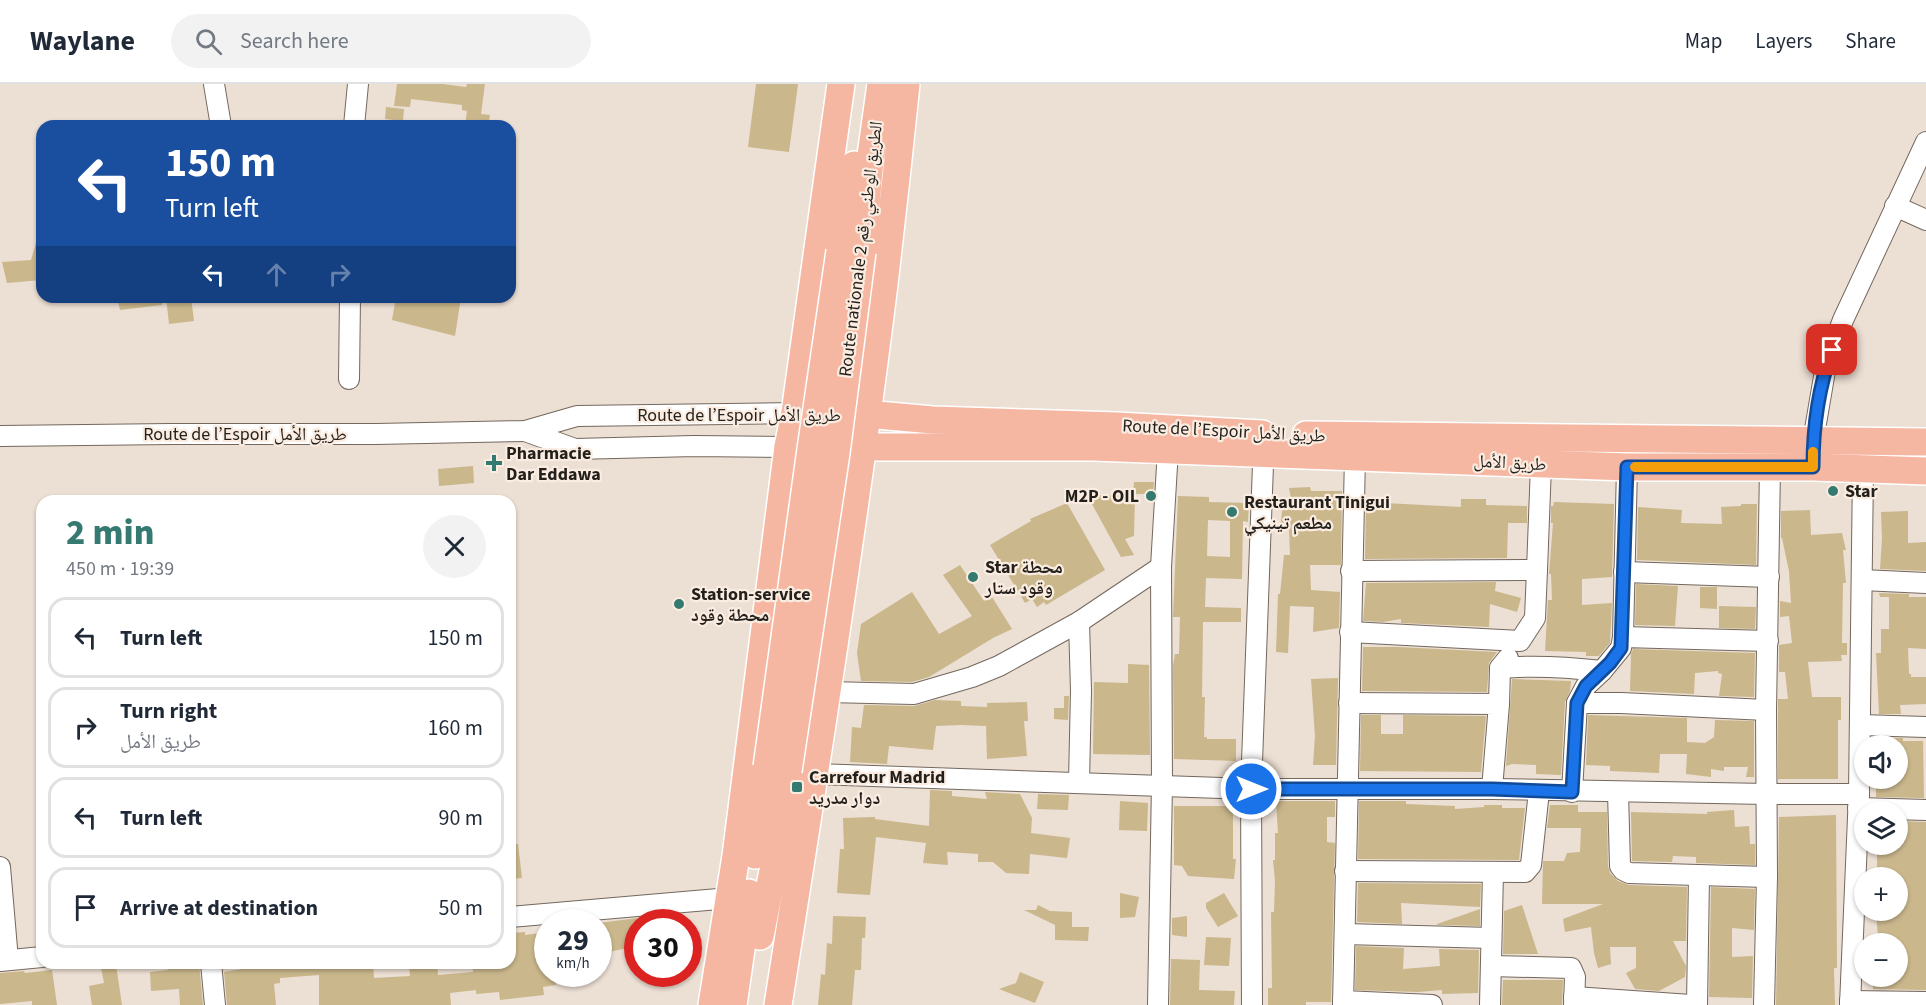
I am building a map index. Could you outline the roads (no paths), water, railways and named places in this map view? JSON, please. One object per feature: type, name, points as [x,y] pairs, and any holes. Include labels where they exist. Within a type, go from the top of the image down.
[{"type":"highway","points":[[712,1005],[730,898],[788,447],[795,413],[841,84]]},
{"type":"highway","name":"Route nationale الطريق الوطني رقم 2","points":[[851,252],[866,84]]},
{"type":"highway","name":"Route nationale الطريق الوطني رقم 2","points":[[777,769],[822,370],[869,170],[881,84]]},
{"type":"highway","points":[[778,1005],[815,774],[862,446],[884,285],[906,84]]},
{"type":"highway","name":"Route de l’Espoir طريق الأمل","points":[[795,413],[866,414],[933,420],[1107,425],[1270,434],[1813,454],[1926,442]]},
{"type":"highway","name":"Route de l’Espoir طريق الأمل","points":[[788,447],[1093,447]]},
{"type":"highway","name":"طريق الأمل","points":[[1093,447],[1627,467],[1770,467],[1813,454],[1863,469],[1926,471]]},
{"type":"highway","points":[[733,1005],[777,769]]},
{"type":"highway","points":[[747,1005],[773,871],[777,769]]},
{"type":"street","points":[[214,84],[220,120]]},
{"type":"street","points":[[355,120],[358,84]]},
{"type":"street","points":[[1813,454],[1826,365],[1843,320],[1926,142]]},
{"type":"street","points":[[1895,206],[1926,220]]},
{"type":"street","points":[[348,379],[350,303]]},
{"type":"street","name":"Route de l’Espoir طريق الأمل","points":[[0,436],[525,431],[577,416],[795,413]]},
{"type":"street","name":"Route de l’Espoir طريق الأمل","points":[[525,431],[575,449],[694,446],[788,447]]},
{"type":"street","points":[[1158,1005],[1162,784],[1161,567],[1168,449]]},
{"type":"street","points":[[1252,1005],[1251,789],[1263,465],[1266,452]]},
{"type":"street","points":[[1355,456],[1343,1003],[1432,1005]]},
{"type":"street","points":[[1492,789],[1500,668],[1535,618],[1541,465]]},
{"type":"street","points":[[1572,792],[1577,703],[1586,686],[1621,648],[1623,637],[1627,467]]},
{"type":"street","points":[[1764,1005],[1770,467]]},
{"type":"street","points":[[815,774],[1162,784],[1251,789],[1492,789],[1767,794],[1858,801],[1863,469]]},
{"type":"street","points":[[827,692],[914,694],[945,686],[999,666],[1079,622],[1161,567]]},
{"type":"street","points":[[1351,571],[1537,570]]},
{"type":"street","points":[[1624,572],[1768,577]]},
{"type":"street","points":[[1862,580],[1926,583]]},
{"type":"street","points":[[1079,622],[1081,691],[1079,782]]},
{"type":"street","points":[[1350,632],[1520,640]]},
{"type":"street","points":[[1623,637],[1768,641]]},
{"type":"street","points":[[1500,668],[1534,665],[1602,671]]},
{"type":"street","points":[[1349,703],[1499,704]]},
{"type":"street","points":[[1577,703],[1766,710]]},
{"type":"street","points":[[1860,725],[1926,727]]},
{"type":"street","points":[[1345,871],[1521,872],[1529,870],[1539,791]]},
{"type":"street","points":[[1618,792],[1620,866],[1623,870],[1629,873],[1767,877]]},
{"type":"street","points":[[1908,808],[1926,810]]},
{"type":"street","points":[[1856,855],[1850,1003],[1926,1002]]},
{"type":"street","points":[[0,867],[4,960],[36,957]]},
{"type":"street","points":[[1490,1005],[1493,872]]},
{"type":"street","points":[[1697,1005],[1699,876]]},
{"type":"street","points":[[516,916],[730,898]]},
{"type":"street","points":[[1345,934],[1491,938]]},
{"type":"street","points":[[1491,966],[1571,968],[1575,977],[1574,1001],[1691,1005]]},
{"type":"street","points":[[212,969],[215,1005]]},
{"type":"place","name":"Pharmacie Dar Eddawa","points":[[494,463]]},
{"type":"place","name":"Star","points":[[1833,491]]},
{"type":"place","name":"M2P - OIL","points":[[1151,496]]},
{"type":"place","name":"Restaurant Tinigui مطعم تينيكي","points":[[1232,512]]},
{"type":"place","name":"Star محطة وقود ستار","points":[[973,577]]},
{"type":"place","name":"Station-service محطة وقود","points":[[679,604]]},
{"type":"place","name":"Carrefour Madrid دوار مدريد","points":[[797,787]]}]
